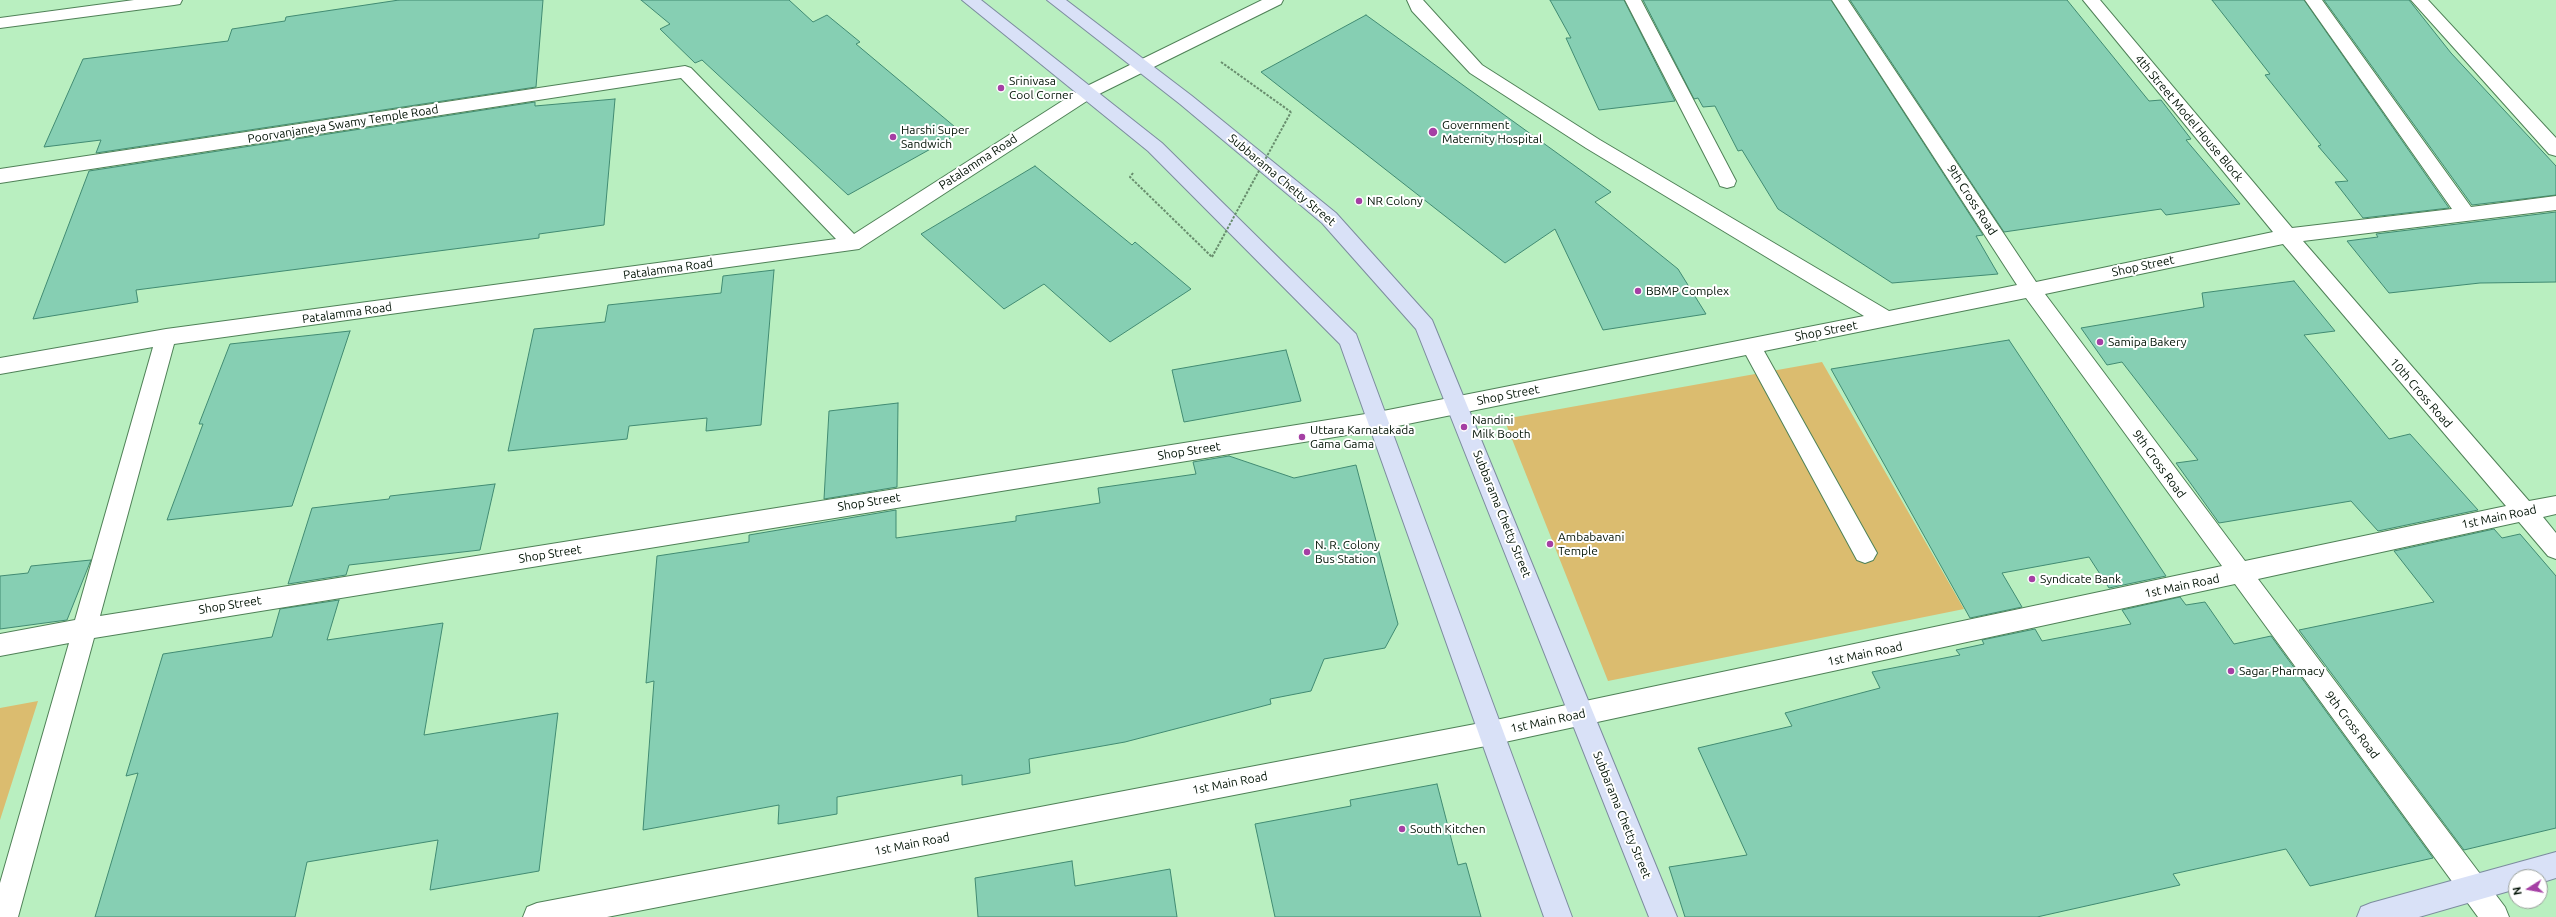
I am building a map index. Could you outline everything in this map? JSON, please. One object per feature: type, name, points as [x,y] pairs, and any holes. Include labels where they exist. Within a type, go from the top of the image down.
[{"type":"main road","points":[[970,0],[1155,147],[1349,340],[1558,917]]},
{"type":"main road","name":"Subbarama Chetty Street","points":[[1055,0],[1140,65],[1329,218],[1425,325],[1663,917]]},
{"type":"main road","points":[[2371,917],[2556,865]]},
{"type":"street","points":[[0,23],[174,0]]},
{"type":"street","name":"Patalamma Road","points":[[0,366],[166,337],[852,244],[1087,92],[1275,0]]},
{"type":"street","points":[[1415,0],[1418,7],[1476,69],[1594,144],[1886,319]]},
{"type":"street","points":[[1632,0],[1727,181]]},
{"type":"street","name":"9th Cross Road","points":[[1840,0],[2031,290],[2495,917]]},
{"type":"street","name":"4th Street Model House Block","points":[[2091,0],[2287,236]]},
{"type":"street","points":[[2313,0],[2466,214]]},
{"type":"street","points":[[2419,0],[2556,150]]},
{"type":"street","name":"Poorvanjaneya Swamy Temple Road","points":[[0,176],[685,72],[852,244]]},
{"type":"street","name":"Shop Street","points":[[0,645],[85,629],[1378,421],[2031,290],[2287,236],[2556,203]]},
{"type":"street","name":"10th Cross Road","points":[[2287,236],[2556,550]]},
{"type":"street","points":[[4,917],[166,337]]},
{"type":"street","points":[[1751,346],[1865,553]]},
{"type":"street","name":"1st Main Road","points":[[537,917],[1491,733],[2240,574],[2556,505]]},
{"type":"path","points":[[1130,177],[1212,257],[1291,112],[1219,60]]},
{"type":"shaded area","points":[[1822,362],[1964,609],[1608,681],[1504,419]]},
{"type":"shaded area","points":[[38,701],[0,820],[0,708]]},
{"type":"building","points":[[399,0],[543,0],[536,87],[96,153],[101,140],[44,147],[83,59],[228,41],[232,29],[285,21],[286,17]]},
{"type":"building","points":[[641,0],[789,0],[813,22],[827,15],[860,42],[856,44],[961,132],[848,195],[702,60],[695,63],[660,29],[670,24]]},
{"type":"building","points":[[1550,0],[1624,0],[1675,101],[1599,110],[1566,38],[1571,38]]},
{"type":"building","points":[[1643,0],[1831,0],[1983,235],[1976,236],[1998,274],[1892,283],[1778,209],[1742,150],[1738,151],[1715,106],[1703,107],[1698,98],[1694,99]]},
{"type":"building","points":[[1850,0],[2067,0],[2149,101],[2161,100],[2191,139],[2186,140],[2240,204],[2166,215],[2161,209],[2004,232]]},
{"type":"building","points":[[2212,0],[2304,0],[2449,208],[2363,218],[2335,182],[2348,181],[2318,146],[2321,145],[2265,75],[2270,74]]},
{"type":"building","points":[[2324,0],[2409,0],[2451,53],[2556,166],[2556,195],[2472,205]]},
{"type":"building","name":"Government Maternity Hospital","points":[[1366,15],[1611,192],[1595,202],[1678,269],[1706,314],[1603,330],[1555,229],[1505,263],[1261,72]]},
{"type":"building","points":[[615,99],[604,225],[539,234],[539,238],[136,290],[138,302],[33,319],[89,171],[535,102],[535,106]]},
{"type":"building","points":[[1035,166],[1132,245],[1135,242],[1191,289],[1110,342],[1044,284],[1004,309],[921,234]]},
{"type":"building","points":[[2556,212],[2556,282],[2480,283],[2389,293],[2347,241],[2378,237],[2376,234]]},
{"type":"building","points":[[774,270],[761,425],[706,431],[707,418],[629,426],[627,439],[508,451],[534,329],[605,322],[608,305],[721,293],[723,276]]},
{"type":"building","points":[[2294,281],[2335,331],[2304,335],[2389,439],[2410,434],[2478,510],[2378,531],[2351,501],[2219,523],[2176,463],[2198,460],[2122,362],[2107,365],[2081,328],[2204,307],[2202,293]]},
{"type":"building","points":[[350,331],[292,506],[167,520],[203,424],[199,424],[230,344]]},
{"type":"building","points":[[2009,340],[2166,576],[2109,588],[2089,557],[2002,573],[2022,607],[1970,618],[1831,369]]},
{"type":"building","points":[[1286,350],[1301,401],[1184,422],[1172,370]]},
{"type":"building","points":[[898,403],[897,487],[824,499],[829,411]]},
{"type":"building","points":[[1229,456],[1294,478],[1356,465],[1398,624],[1385,648],[1324,659],[1311,691],[1270,699],[1271,704],[1125,742],[1029,759],[1030,773],[962,785],[962,775],[837,797],[837,814],[778,824],[779,805],[643,830],[654,681],[646,683],[657,556],[749,542],[749,535],[896,510],[896,538],[1016,521],[1016,516],[1100,503],[1098,488],[1196,474],[1193,462]]},
{"type":"building","points":[[495,484],[480,550],[349,565],[346,575],[288,584],[312,508],[389,499],[390,496]]},
{"type":"building","points":[[2494,529],[2502,538],[2520,534],[2556,576],[2556,828],[2464,850],[2299,630],[2434,602],[2394,551]]},
{"type":"building","points":[[91,560],[67,620],[0,629],[0,576],[28,573],[31,566]]},
{"type":"building","points":[[2180,597],[2186,605],[2205,602],[2234,644],[2271,636],[2433,858],[2310,886],[2286,849],[2173,874],[2180,885],[2037,917],[1685,917],[1669,867],[1747,855],[1698,748],[1792,726],[1785,713],[1880,688],[1872,672],[1960,655],[1956,650],[1984,644],[1982,640],[2035,629],[2042,641],[2131,624],[2122,610]]},
{"type":"building","points":[[339,600],[327,640],[443,623],[424,735],[558,713],[539,871],[430,890],[438,840],[307,862],[295,917],[95,917],[138,773],[126,776],[163,654],[272,637],[280,609]]},
{"type":"building","points":[[1437,784],[1458,865],[1466,863],[1481,917],[1275,917],[1255,824],[1351,806],[1350,800]]},
{"type":"building","points":[[1072,861],[1075,886],[1170,869],[1177,917],[978,917],[975,878]]},
{"type":"place","name":"Srinivasa Cool Corner","points":[[1001,88]]},
{"type":"place","name":"Government Maternity Hospital","points":[[1433,132]]},
{"type":"place","name":"Harshi Super Sandwich","points":[[893,137]]},
{"type":"place","name":"NR Colony","points":[[1359,201]]},
{"type":"place","name":"BBMP Complex","points":[[1638,291]]},
{"type":"place","name":"Samipa Bakery","points":[[2100,342]]},
{"type":"place","name":"Nandini Milk Booth","points":[[1464,427]]},
{"type":"place","name":"Uttara Karnatakada Gama Gama","points":[[1302,437]]},
{"type":"place","name":"Ambabavani Temple","points":[[1550,544]]},
{"type":"place","name":"N. R. Colony Bus Station","points":[[1307,552]]},
{"type":"place","name":"Syndicate Bank","points":[[2032,579]]},
{"type":"place","name":"Sagar Pharmacy","points":[[2231,671]]},
{"type":"place","name":"South Kitchen","points":[[1402,829]]}]
